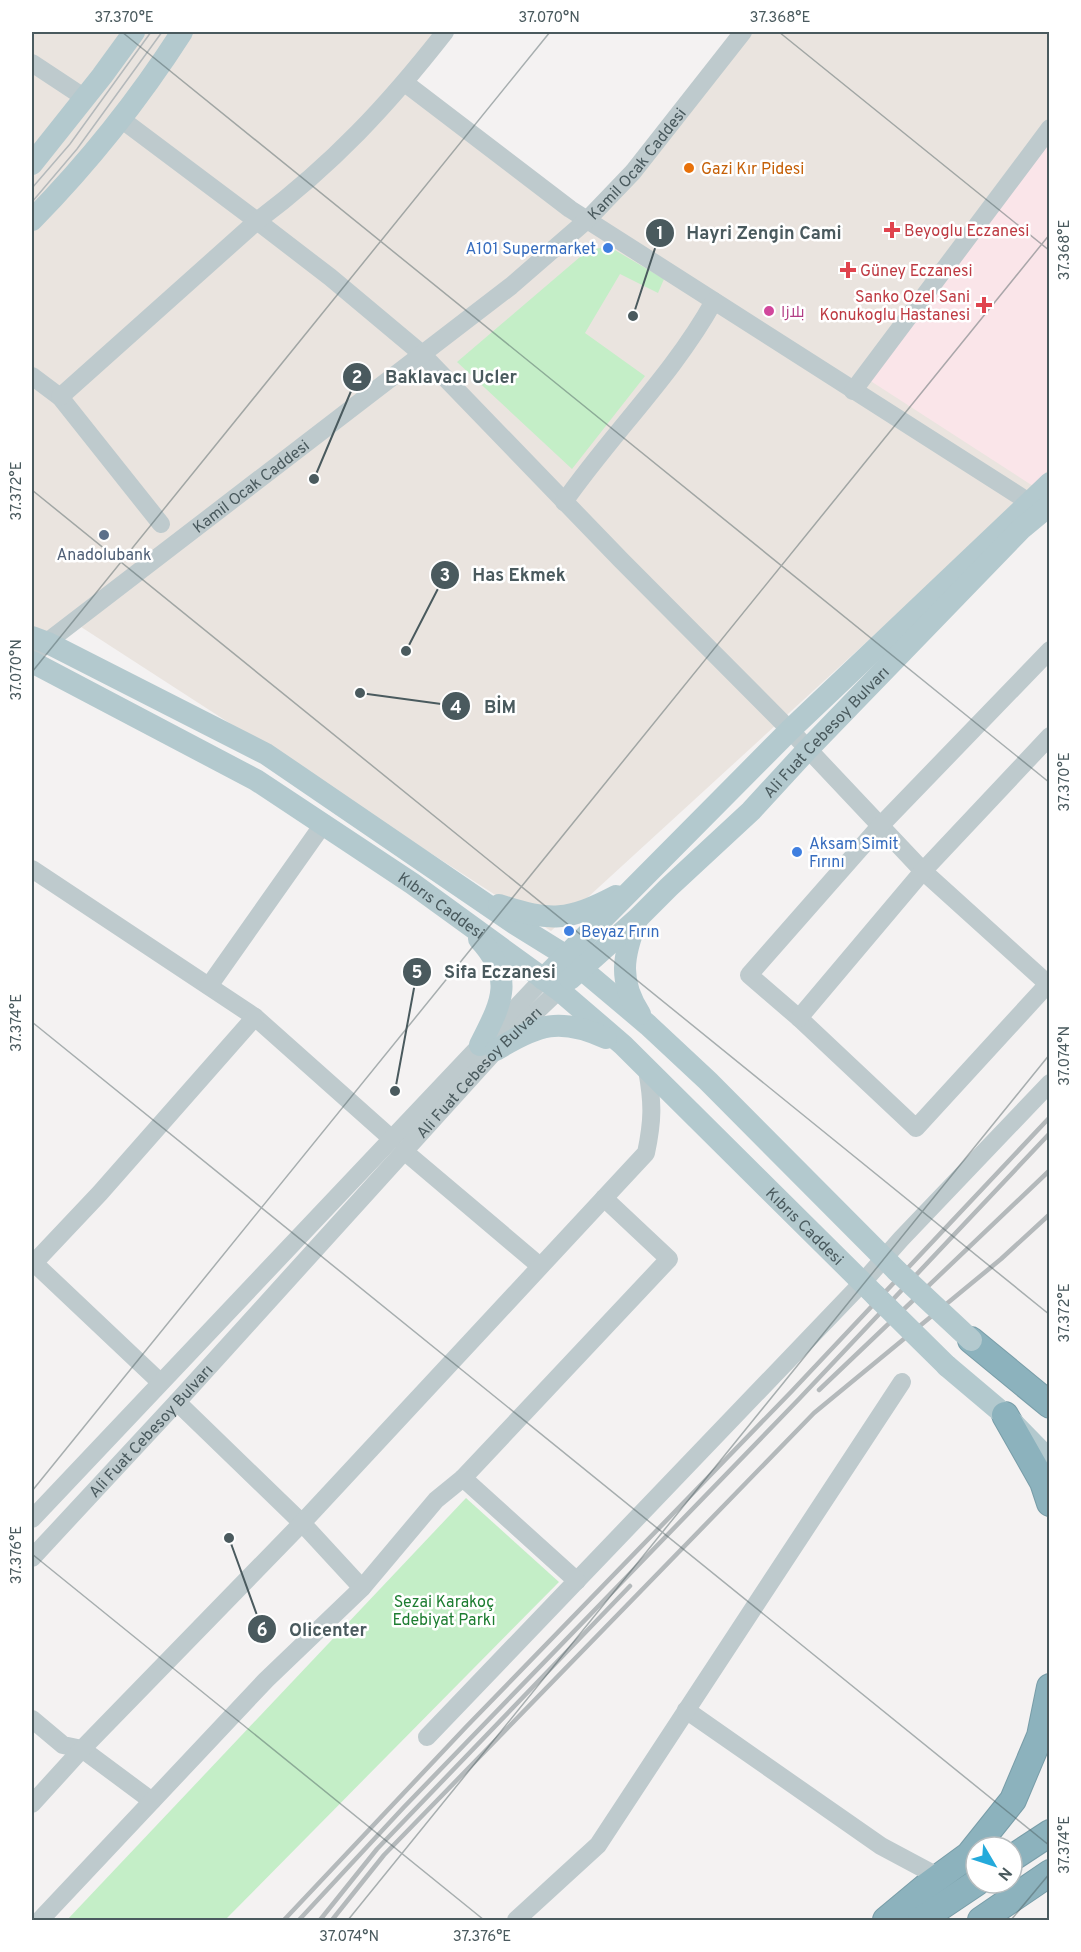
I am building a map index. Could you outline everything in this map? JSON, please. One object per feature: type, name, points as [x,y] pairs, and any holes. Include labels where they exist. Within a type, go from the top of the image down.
[{"type":"highway","points":[[971,1340],[1050,1405]]},
{"type":"highway","points":[[1005,1415],[1043,1482],[1050,1503]]},
{"type":"highway","points":[[886,1920],[969,1855],[1013,1800],[1040,1736],[1050,1687]]},
{"type":"highway","points":[[1024,1850],[1050,1833]]},
{"type":"highway","points":[[981,1920],[1050,1873]]},
{"type":"highway","points":[[921,1920],[964,1891]]},
{"type":"main road","points":[[32,164],[134,32]]},
{"type":"main road","points":[[32,220],[62,189],[121,119],[182,32]]},
{"type":"main road","points":[[573,962],[631,888],[790,729],[1039,504],[1050,483]]},
{"type":"main road","name":"Ali Fuat Cebesoy Bulvarı","points":[[551,985],[573,962],[637,919],[751,811],[1021,529],[1039,504]]},
{"type":"main road","points":[[37,644],[266,754],[573,962],[648,1025],[708,1081],[890,1265],[1050,1416]]},
{"type":"main road","name":"Kıbrıs Caddesi","points":[[32,662],[256,780],[324,823],[551,985],[623,1045],[948,1366],[1005,1415],[1050,1461]]},
{"type":"main road","points":[[476,897],[536,916],[565,917],[595,907],[631,888]]},
{"type":"main road","points":[[460,918],[483,943],[496,963],[503,987],[488,1048]]},
{"type":"main road","points":[[637,919],[627,945],[625,962],[627,982],[630,999],[648,1025]]},
{"type":"main road","points":[[488,1048],[543,1027],[567,1026],[584,1028],[623,1045]]},
{"type":"street","points":[[60,397],[257,220],[290,196],[345,148],[405,83],[445,32]]},
{"type":"street","name":"Kamil Ocak Caddesi","points":[[37,644],[511,286],[587,220],[633,172],[743,32]]},
{"type":"street","points":[[32,63],[85,98]]},
{"type":"street","points":[[405,83],[570,209],[853,391],[1039,504]]},
{"type":"street","points":[[121,119],[257,220],[422,354],[564,502],[790,729],[808,749],[880,826],[923,872],[1049,983],[916,1128],[799,1018],[749,975],[880,826],[1050,650]]},
{"type":"street","points":[[853,391],[1050,129]]},
{"type":"street","points":[[564,502],[585,472],[648,397],[698,331],[714,302]]},
{"type":"street","points":[[32,376],[60,397],[161,524]]},
{"type":"street","points":[[799,1018],[923,872],[1050,736]]},
{"type":"street","points":[[209,987],[324,823]]},
{"type":"street","points":[[32,869],[255,1017],[398,1145],[540,1266]]},
{"type":"street","name":"Ali Fuat Cebesoy Bulvarı","points":[[32,1558],[177,1402],[398,1145],[488,1048],[551,985]]},
{"type":"street","points":[[159,1382],[32,1263],[100,1193],[255,1017]]},
{"type":"street","points":[[32,1804],[82,1749],[302,1523],[646,1153],[653,1122],[647,1070]]},
{"type":"street","points":[[427,1737],[577,1581],[869,1289],[1050,1083]]},
{"type":"street","points":[[32,1520],[159,1382],[398,1145]]},
{"type":"street","points":[[40,1920],[266,1680],[362,1588],[436,1500],[463,1478],[669,1258],[604,1198]]},
{"type":"street","points":[[516,1920],[598,1845],[902,1382]]},
{"type":"street","points":[[177,1402],[302,1523],[362,1588]]},
{"type":"street","points":[[463,1478],[577,1581]]},
{"type":"street","points":[[686,1710],[881,1846],[939,1877]]},
{"type":"street","points":[[32,1719],[63,1745],[82,1749],[152,1801]]},
{"type":"shaded area","points":[[32,32],[451,32],[409,92],[590,220],[739,32],[1049,32],[1049,475],[551,931],[78,625],[32,659]]},
{"type":"shaded area","name":"Sanko Ozel Sani Konukoglu Hastanesi","points":[[1049,134],[1049,469],[1033,486],[866,378]]},
{"type":"green space","points":[[608,246],[664,279],[658,293],[620,274],[585,333],[645,376],[572,469],[457,362],[587,251]]},
{"type":"green space","name":"Sezai Karakoç Edebiyat Parkı","points":[[466,1498],[559,1582],[225,1920],[67,1920]]},
{"type":"tram line","points":[[32,188],[70,144],[151,32]]},
{"type":"tram line","points":[[32,202],[77,149],[162,32]]},
{"type":"railway","points":[[284,1920],[466,1727],[791,1392],[1050,1117]]},
{"type":"railway","points":[[299,1920],[404,1807],[799,1399],[1050,1133]]},
{"type":"railway","points":[[819,1390],[1050,1170]]},
{"type":"railway","points":[[332,1920],[384,1855],[814,1413],[1001,1259],[1050,1214]]},
{"type":"railway","points":[[320,1920],[377,1849],[630,1586]]},
{"type":"place","name":"Gazi Kır Pidesi","points":[[689,168]]},
{"type":"place","name":"Beyoglu Eczanesi","points":[[892,230]]},
{"type":"place","name":"A101 Supermarket","points":[[608,248]]},
{"type":"place","name":"Güney Eczanesi","points":[[848,270]]},
{"type":"place","name":"Sanko Ozel Sani Konukoglu Hastanesi","points":[[984,305]]},
{"type":"place","name":"بلازا","points":[[769,311]]},
{"type":"place","name":"Hayri Zengin Cami","points":[[633,316]]},
{"type":"place","name":"Baklavacı Ucler","points":[[314,479]]},
{"type":"place","name":"Anadolubank","points":[[104,535]]},
{"type":"place","name":"Has Ekmek","points":[[406,651]]},
{"type":"place","name":"BİM","points":[[360,693]]},
{"type":"place","name":"Aksam Simit Fırını","points":[[797,852]]},
{"type":"place","name":"Beyaz Fırın","points":[[569,931]]},
{"type":"place","name":"Sifa Eczanesi","points":[[395,1091]]},
{"type":"place","name":"Olicenter","points":[[229,1538]]}]
